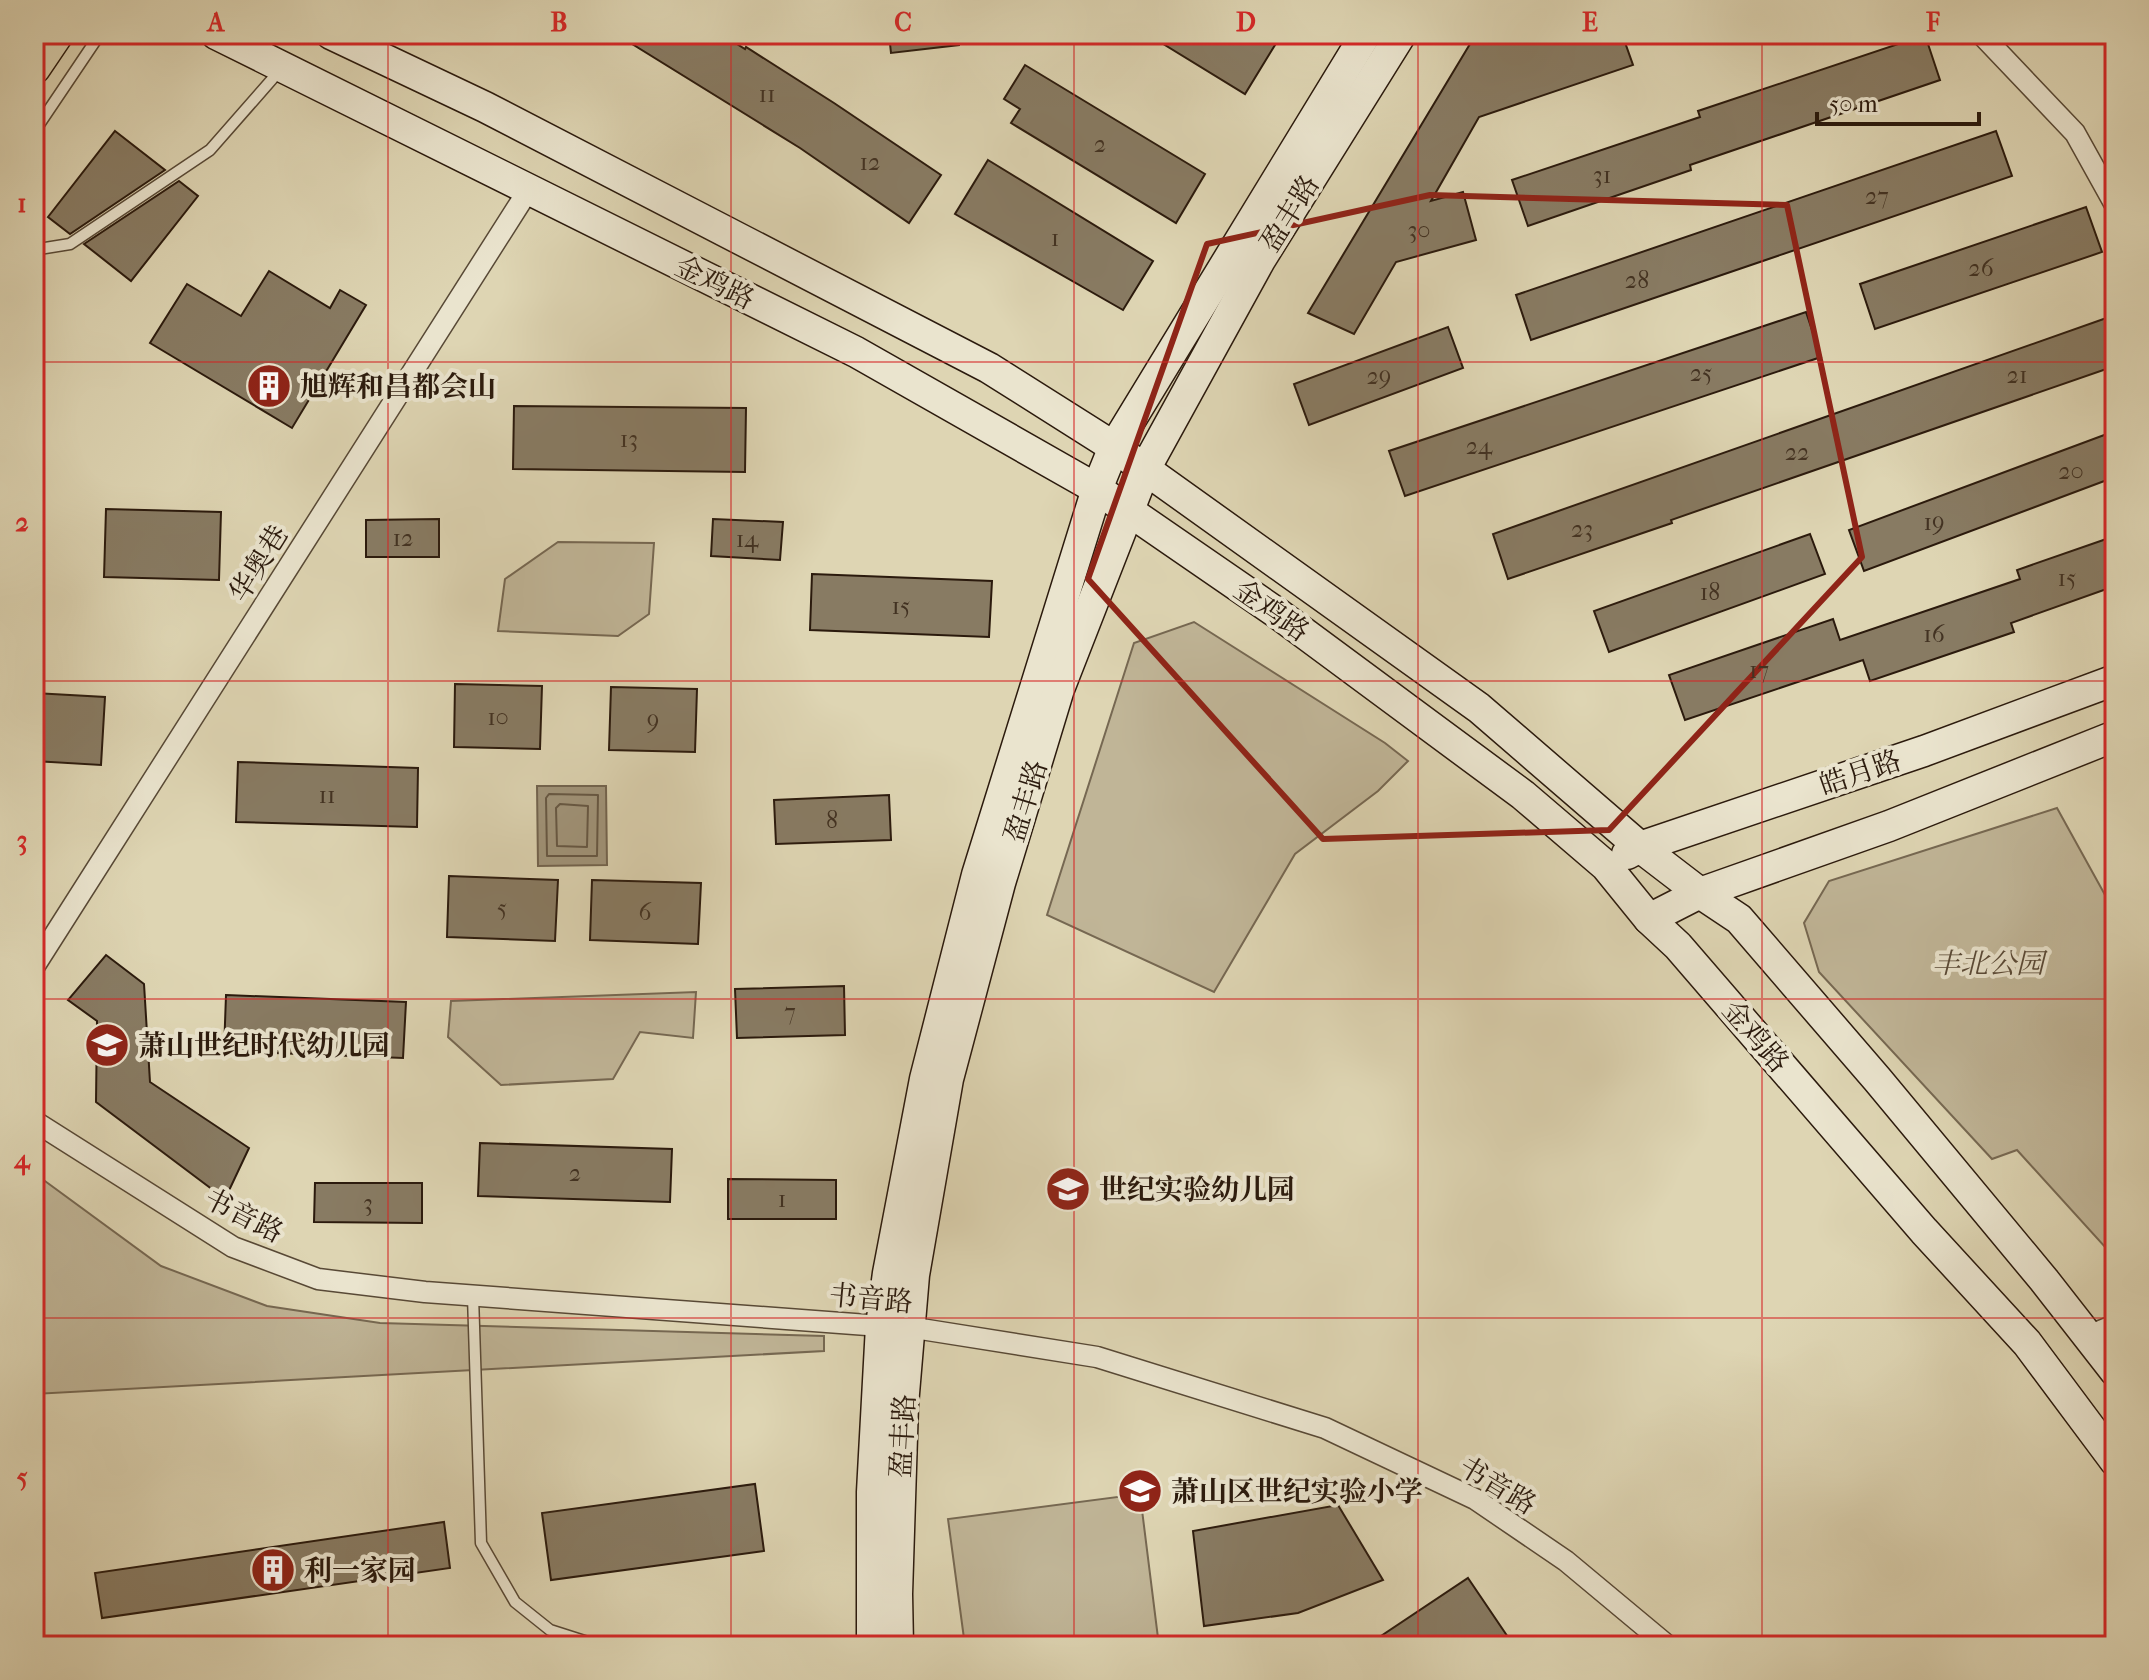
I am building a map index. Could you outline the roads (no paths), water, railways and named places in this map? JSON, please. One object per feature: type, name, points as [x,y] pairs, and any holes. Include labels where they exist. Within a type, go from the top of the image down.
[{"type":"main road","points":[[34,68],[57,34]]},
{"type":"main road","name":"金鸡路","points":[[216,34],[856,352],[1097,489],[1277,613],[1523,795],[1606,866],[1649,919],[1678,946],[1914,1219],[2027,1343],[2115,1461]]},
{"type":"main road","name":"金鸡路","points":[[331,34],[485,107],[989,368],[1114,447],[1479,708],[1640,847],[1739,919],[1877,1079],[2102,1330],[2115,1371]]},
{"type":"main road","name":"盈丰路","points":[[898,1646],[903,1405],[888,1273],[925,1079],[973,890],[1097,489],[1114,447],[1366,34]]},
{"type":"main road","name":"盈丰路","points":[[872,1646],[872,1492],[895,1327],[914,1275],[948,1079],[994,904],[1059,689],[1145,469],[1260,260],[1401,34]]},
{"type":"main road","name":"皓月路","points":[[1606,866],[1640,847],[1924,751],[2115,680]]},
{"type":"main road","name":"皓月路","points":[[1649,919],[1700,893],[1889,826],[2115,736]]},
{"type":"street","points":[[1981,34],[2075,133],[2115,205]]},
{"type":"street","name":"华奥巷","points":[[34,967],[529,189]]},
{"type":"street","name":"书音路","points":[[34,1121],[233,1247],[318,1279],[473,1296],[895,1327],[1097,1357],[1325,1428],[1475,1499],[1566,1561],[1668,1646]]},
{"type":"lane","points":[[34,132],[100,34]]},
{"type":"lane","points":[[34,246],[39,249],[70,244],[210,150],[283,67]]},
{"type":"lane","points":[[473,1296],[481,1543],[515,1602],[550,1630],[600,1646]]},
{"type":"water","points":[[537,786],[606,786],[607,865],[538,866]]},
{"type":"place","name":"旭辉和昌都会山","points":[[269,386]]},
{"type":"place","name":"萧山世纪时代幼儿园","points":[[107,1045]]},
{"type":"place","name":"世纪实验幼儿园","points":[[1068,1189]]},
{"type":"place","name":"萧山区世纪实验小学","points":[[1140,1491]]},
{"type":"place","name":"利一家园","points":[[273,1570]]},
{"type":"park label","name":"丰北公园","points":[[1988,963]]}]
